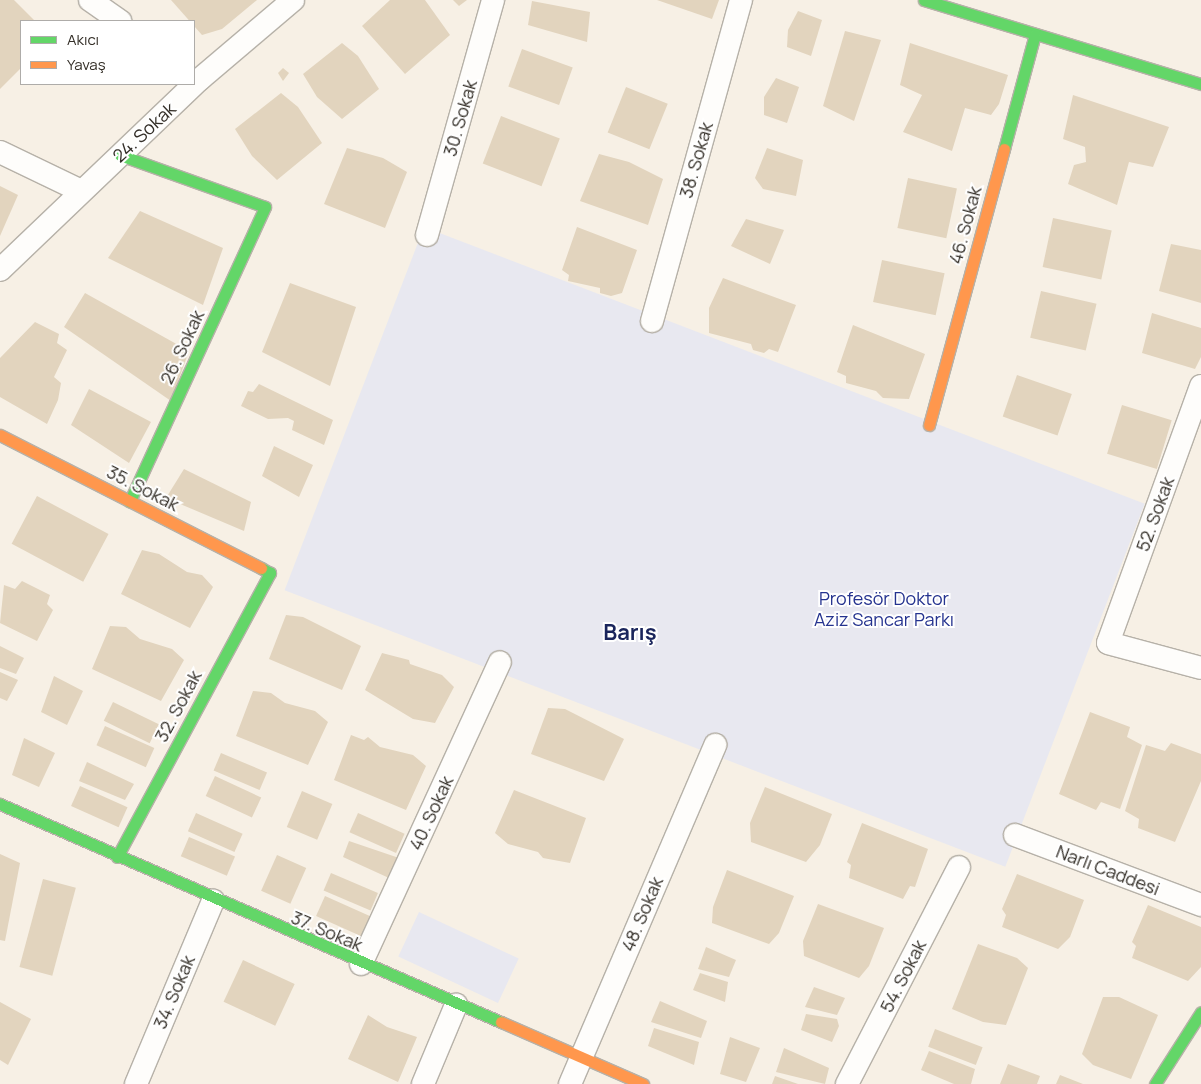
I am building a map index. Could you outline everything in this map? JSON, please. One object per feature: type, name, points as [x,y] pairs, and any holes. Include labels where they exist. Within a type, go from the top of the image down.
[{"type":"street","points":[[90,0],[119,20]]},
{"type":"street","name":"24. Sokak","points":[[197,76],[294,0]]},
{"type":"street","name":"30. Sokak","points":[[427,235],[493,0]]},
{"type":"street","name":"38. Sokak","points":[[652,321],[741,0]]},
{"type":"street","points":[[924,0],[1201,84]]},
{"type":"street","name":"46. Sokak","points":[[929,425],[1035,34]]},
{"type":"street","name":"24. Sokak","points":[[0,270],[120,155],[188,85]]},
{"type":"street","points":[[0,152],[81,191]]},
{"type":"street","name":"26. Sokak","points":[[120,155],[265,207],[130,501]]},
{"type":"street","name":"52. Sokak","points":[[1200,394],[1108,643],[1201,668]]},
{"type":"street","name":"35. Sokak","points":[[0,437],[270,573]]},
{"type":"street","name":"32. Sokak","points":[[117,857],[270,573]]},
{"type":"street","name":"40. Sokak","points":[[361,964],[500,662]]},
{"type":"street","name":"48. Sokak","points":[[570,1084],[715,745]]},
{"type":"street","name":"37. Sokak","points":[[0,804],[213,901],[643,1084]]},
{"type":"street","name":"Narlı Caddesi","points":[[1015,835],[1201,905]]},
{"type":"street","name":"54. Sokak","points":[[847,1084],[959,867]]},
{"type":"street","name":"34. Sokak","points":[[136,1084],[213,901]]},
{"type":"street","points":[[423,1084],[456,1005]]},
{"type":"street","points":[[1155,1084],[1201,1012]]},
{"type":"green space","name":"Profesör Doktor Aziz Sancar Parkı","points":[[424,227],[1145,504],[1005,867],[285,590]]},
{"type":"green space","points":[[419,912],[519,958],[498,1003],[398,956]]},
{"type":"building","points":[[0,0],[14,0],[34,20],[20,20],[20,69],[0,89]]},
{"type":"building","points":[[171,0],[257,0],[222,29],[202,35],[195,27],[195,20],[189,20]]},
{"type":"building","points":[[390,0],[425,0],[450,35],[405,74],[362,26]]},
{"type":"building","points":[[453,0],[467,0],[459,6]]},
{"type":"building","points":[[657,0],[719,0],[712,19]]},
{"type":"building","points":[[532,1],[590,12],[587,42],[528,25]]},
{"type":"building","points":[[798,11],[822,20],[811,56],[787,47],[788,30]]},
{"type":"building","points":[[845,31],[881,40],[854,121],[823,106]]},
{"type":"building","points":[[342,43],[358,56],[379,89],[342,119],[317,97],[303,74]]},
{"type":"building","points":[[910,43],[1008,75],[999,104],[991,115],[965,108],[952,151],[903,132],[922,95],[900,85]]},
{"type":"building","points":[[522,49],[573,67],[559,105],[508,87]]},
{"type":"building","points":[[283,68],[289,73],[283,81],[278,73]]},
{"type":"building","points":[[776,78],[799,87],[787,123],[764,115],[764,97]]},
{"type":"building","points":[[626,87],[668,104],[649,149],[608,132]]},
{"type":"building","points":[[281,93],[298,107],[322,143],[277,180],[252,156],[235,129]]},
{"type":"building","points":[[1073,95],[1169,127],[1153,167],[1129,162],[1117,205],[1068,184],[1074,165],[1086,162],[1085,147],[1063,139]]},
{"type":"building","points":[[501,116],[560,139],[542,186],[483,164]]},
{"type":"building","points":[[347,148],[383,158],[407,172],[385,228],[324,204]]},
{"type":"building","points":[[767,148],[803,160],[796,196],[763,189],[755,178]]},
{"type":"building","points":[[599,154],[629,162],[663,179],[648,225],[580,201]]},
{"type":"building","points":[[908,178],[957,188],[946,238],[897,228]]},
{"type":"building","points":[[0,186],[18,195],[0,236]]},
{"type":"building","points":[[140,211],[223,248],[203,305],[108,258]]},
{"type":"building","points":[[1053,218],[1112,230],[1101,279],[1043,267]]},
{"type":"building","points":[[746,219],[784,230],[770,264],[731,246]]},
{"type":"building","points":[[577,227],[637,250],[622,293],[611,296],[600,293],[600,288],[568,281],[569,275],[562,270]]},
{"type":"building","points":[[1171,244],[1201,250],[1201,303],[1159,291]]},
{"type":"building","points":[[882,260],[945,273],[936,315],[873,302]]},
{"type":"building","points":[[723,278],[796,305],[778,352],[769,349],[764,353],[753,350],[751,344],[709,333],[709,308]]},
{"type":"building","points":[[290,283],[356,307],[330,386],[262,352]]},
{"type":"building","points":[[1041,291],[1097,304],[1086,351],[1030,338]]},
{"type":"building","points":[[85,293],[189,351],[171,401],[64,327]]},
{"type":"building","points":[[1152,313],[1201,328],[1201,357],[1195,369],[1142,353]]},
{"type":"building","points":[[35,322],[59,334],[57,343],[67,350],[54,377],[61,383],[58,400],[47,424],[0,397],[0,358]]},
{"type":"building","points":[[853,325],[925,354],[909,399],[883,398],[876,391],[846,383],[846,376],[837,372]]},
{"type":"building","points":[[1017,375],[1072,394],[1058,435],[1003,417]]},
{"type":"building","points":[[259,384],[333,420],[324,445],[292,430],[294,421],[288,418],[268,419],[241,406],[248,391],[253,392]]},
{"type":"building","points":[[89,389],[151,422],[129,463],[71,425]]},
{"type":"building","points":[[1122,405],[1172,420],[1157,469],[1107,454]]},
{"type":"building","points":[[274,446],[313,465],[299,497],[262,476]]},
{"type":"building","points":[[184,469],[251,502],[244,531],[166,498]]},
{"type":"building","points":[[37,496],[109,534],[83,582],[12,544]]},
{"type":"building","points":[[142,550],[159,554],[187,572],[202,575],[213,587],[190,628],[121,594]]},
{"type":"building","points":[[22,581],[50,595],[47,604],[53,610],[37,641],[0,623],[4,585],[15,589]]},
{"type":"building","points":[[286,615],[303,617],[361,646],[342,690],[269,659]]},
{"type":"building","points":[[110,626],[126,627],[140,639],[172,649],[184,660],[161,701],[92,669]]},
{"type":"building","points":[[0,646],[24,658],[16,674],[0,668]]},
{"type":"building","points":[[382,653],[409,660],[410,664],[442,675],[454,687],[435,723],[413,719],[365,690]]},
{"type":"building","points":[[0,672],[18,680],[7,701],[0,698]]},
{"type":"building","points":[[54,676],[83,691],[67,725],[41,712]]},
{"type":"building","points":[[253,691],[271,693],[285,703],[315,711],[328,722],[308,765],[236,736]]},
{"type":"building","points":[[113,702],[159,724],[150,743],[104,721]]},
{"type":"building","points":[[548,708],[565,709],[624,739],[604,781],[531,754]]},
{"type":"building","points":[[1090,712],[1130,727],[1127,737],[1142,745],[1120,809],[1101,802],[1096,810],[1059,794]]},
{"type":"building","points":[[105,726],[154,748],[146,767],[96,745]]},
{"type":"building","points":[[351,735],[364,740],[368,737],[380,747],[413,755],[426,766],[406,810],[334,780]]},
{"type":"building","points":[[24,738],[55,753],[39,787],[12,775]]},
{"type":"building","points":[[1171,743],[1201,754],[1201,781],[1175,842],[1138,828],[1139,819],[1125,811],[1146,745],[1165,751]]},
{"type":"building","points":[[221,753],[267,773],[260,790],[214,770]]},
{"type":"building","points":[[87,762],[134,784],[125,800],[79,781]]},
{"type":"building","points":[[215,776],[261,798],[252,817],[206,796]]},
{"type":"building","points":[[80,786],[128,807],[119,827],[71,806]]},
{"type":"building","points":[[765,787],[832,814],[820,845],[806,862],[751,842],[750,823]]},
{"type":"building","points":[[514,790],[586,818],[570,863],[543,858],[538,852],[508,844],[495,833]]},
{"type":"building","points":[[302,791],[332,804],[317,840],[287,827]]},
{"type":"building","points":[[196,813],[243,834],[234,852],[188,831]]},
{"type":"building","points":[[358,813],[405,834],[396,853],[349,832]]},
{"type":"building","points":[[862,823],[928,849],[915,887],[910,886],[903,899],[849,878],[851,865],[847,862]]},
{"type":"building","points":[[189,837],[235,857],[227,876],[181,856]]},
{"type":"building","points":[[349,841],[399,858],[389,878],[343,857]]},
{"type":"building","points":[[0,854],[20,863],[5,941],[0,940]]},
{"type":"building","points":[[277,855],[306,868],[290,904],[261,891]]},
{"type":"building","points":[[727,870],[794,896],[779,933],[769,944],[712,923],[713,907]]},
{"type":"building","points":[[331,873],[378,893],[371,910],[324,890]]},
{"type":"building","points":[[1017,874],[1084,900],[1070,937],[1058,949],[1002,927],[1006,915],[1002,909]]},
{"type":"building","points":[[43,879],[76,888],[52,976],[19,967]]},
{"type":"building","points":[[325,896],[373,917],[364,937],[316,916]]},
{"type":"building","points":[[818,904],[884,928],[869,966],[859,978],[804,956],[803,941]]},
{"type":"building","points":[[1148,905],[1201,927],[1201,967],[1188,981],[1132,958],[1136,946],[1132,942]]},
{"type":"building","points":[[978,944],[1017,958],[1028,968],[1006,1025],[983,1022],[952,1009]]},
{"type":"building","points":[[706,947],[736,960],[729,977],[698,969]]},
{"type":"building","points":[[243,960],[295,984],[275,1026],[224,1002]]},
{"type":"building","points":[[700,973],[728,982],[725,1002],[693,990]]},
{"type":"building","points":[[814,987],[845,998],[837,1015],[805,1007]]},
{"type":"building","points":[[1103,997],[1119,997],[1158,1015],[1131,1079],[1093,1065],[1082,1054]]},
{"type":"building","points":[[660,1001],[707,1021],[701,1038],[651,1022]]},
{"type":"building","points":[[0,1002],[31,1019],[8,1065],[0,1060]]},
{"type":"building","points":[[806,1014],[837,1019],[839,1026],[832,1042],[801,1030]]},
{"type":"building","points":[[368,1015],[387,1027],[417,1037],[398,1082],[348,1059]]},
{"type":"building","points":[[654,1028],[699,1042],[694,1065],[648,1046]]},
{"type":"building","points":[[935,1029],[983,1047],[976,1065],[928,1047]]},
{"type":"building","points":[[730,1037],[760,1048],[746,1082],[720,1074]]},
{"type":"building","points":[[784,1048],[829,1068],[825,1084],[776,1072]]},
{"type":"building","points":[[929,1051],[975,1069],[971,1084],[954,1084],[921,1070]]},
{"type":"building","points":[[1008,1064],[1040,1076],[1037,1084],[1000,1084]]},
{"type":"building","points":[[1060,1075],[1083,1084],[1056,1084]]},
{"type":"building","points":[[775,1076],[798,1084],[772,1084]]},
{"type":"traffic: fast","points":[[924,0],[1201,84]]},
{"type":"traffic: fast","points":[[1004,149],[1035,34]]},
{"type":"traffic: fast","points":[[120,155],[265,207],[130,501]]},
{"type":"traffic: fast","points":[[117,857],[270,573],[261,568]]},
{"type":"traffic: fast","points":[[0,804],[501,1022]]},
{"type":"traffic: fast","points":[[1155,1084],[1201,1012]]},
{"type":"traffic: slow","points":[[929,425],[1004,149]]},
{"type":"traffic: slow","points":[[0,435],[261,568]]},
{"type":"traffic: slow","points":[[501,1022],[643,1084]]},
{"type":"district","name":"Barış","points":[[630,633]]}]
